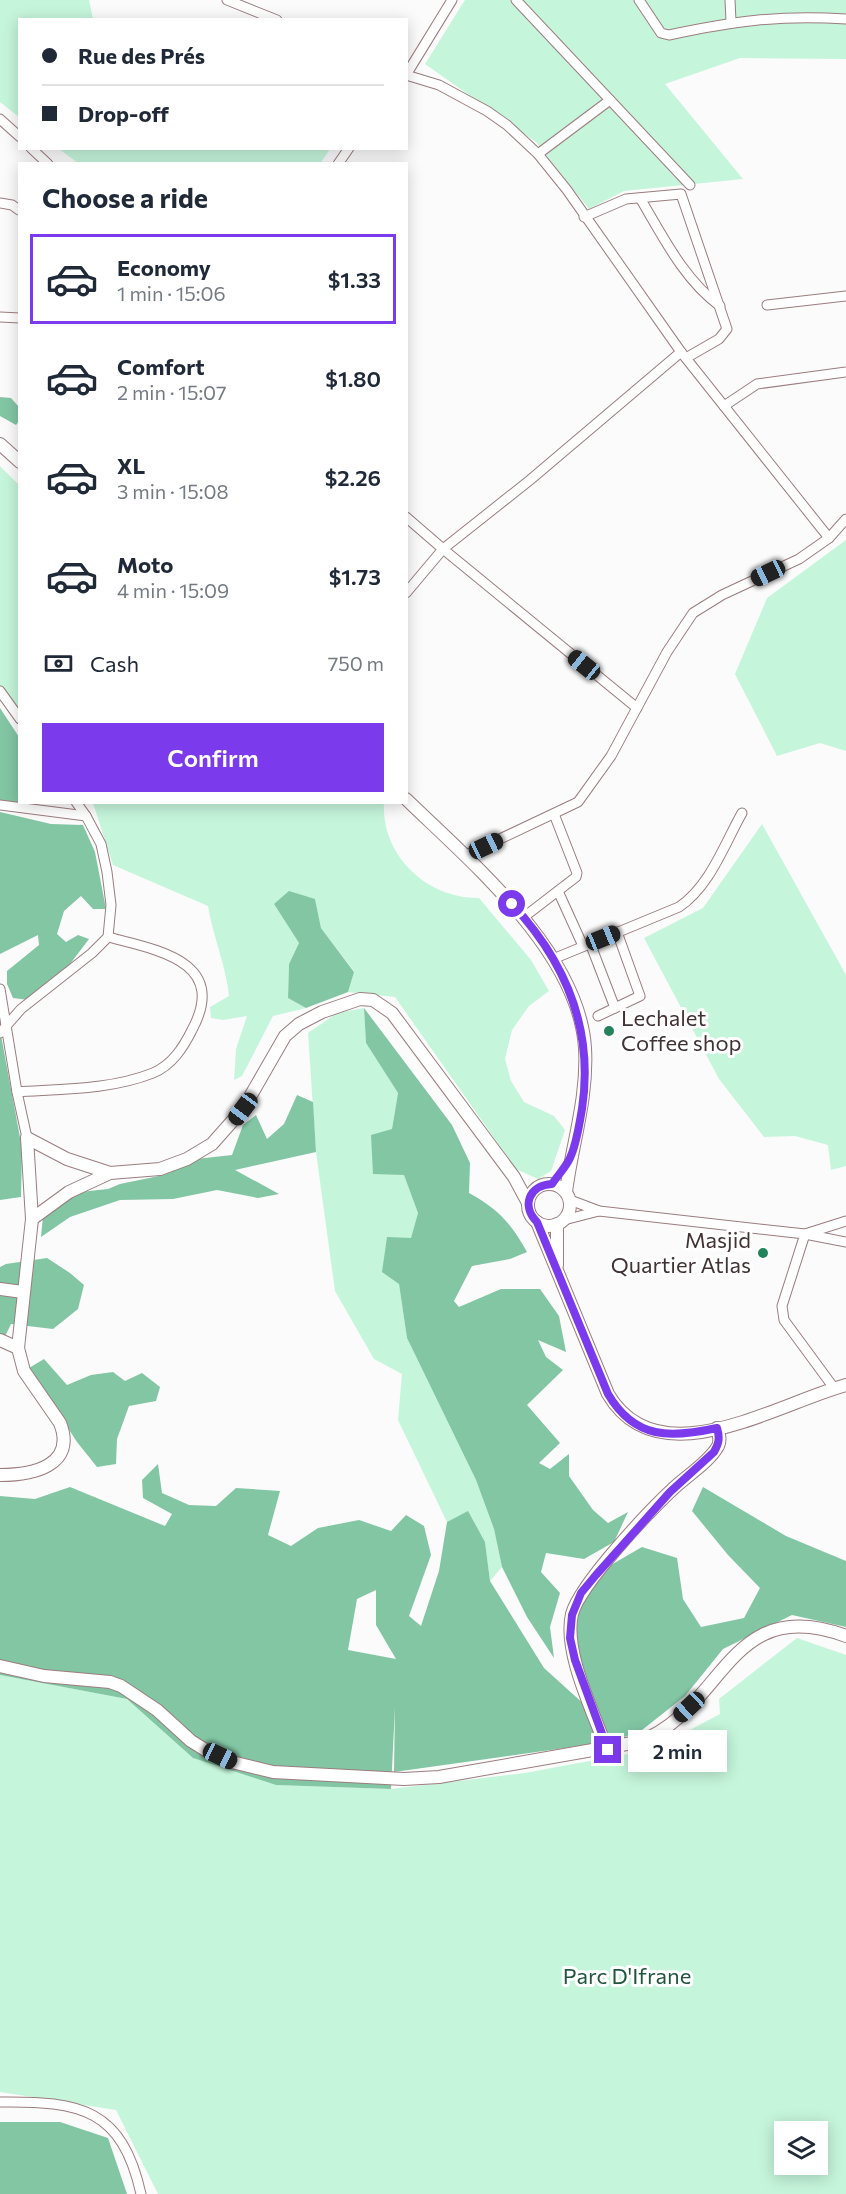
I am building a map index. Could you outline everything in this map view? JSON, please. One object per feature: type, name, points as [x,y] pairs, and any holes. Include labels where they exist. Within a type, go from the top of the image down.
[{"type":"street","points":[[227,0],[272,18]]},
{"type":"street","points":[[408,72],[452,0]]},
{"type":"street","points":[[516,0],[690,185]]},
{"type":"street","points":[[639,0],[664,34],[731,21],[786,16],[846,19]]},
{"type":"street","points":[[730,0],[731,21]]},
{"type":"street","points":[[408,76],[439,86],[487,111],[507,125],[538,154],[683,355],[829,538]]},
{"type":"street","points":[[538,154],[610,100]]},
{"type":"street","points":[[0,118],[18,136]]},
{"type":"street","points":[[33,150],[46,162]]},
{"type":"street","points":[[408,591],[443,549],[683,355],[724,334],[726,322],[681,194],[617,202],[584,217]]},
{"type":"street","points":[[640,198],[668,245],[691,277],[705,294],[721,306]]},
{"type":"street","points":[[0,202],[18,209]]},
{"type":"street","points":[[767,305],[846,296]]},
{"type":"street","points":[[0,317],[18,318]]},
{"type":"street","points":[[724,406],[764,382],[846,372]]},
{"type":"street","points":[[0,444],[18,460]]},
{"type":"street","points":[[408,519],[637,708]]},
{"type":"street","points":[[464,856],[578,802],[591,786],[682,627],[693,613],[722,595],[799,560],[829,538],[846,519]]},
{"type":"street","points":[[0,691],[18,715]]},
{"type":"street","points":[[408,801],[524,917],[553,959],[576,1009],[585,1048],[585,1088],[578,1131],[570,1158],[568,1214],[560,1222],[556,1269]]},
{"type":"street","points":[[0,1033],[6,1023],[108,938],[111,905],[107,872],[98,838],[77,804]]},
{"type":"street","points":[[0,806],[86,816]]},
{"type":"street","points":[[553,959],[679,908],[705,882],[742,813]]},
{"type":"street","points":[[524,917],[576,877],[577,873],[554,814]]},
{"type":"street","points":[[558,891],[587,944],[615,1008]]},
{"type":"street","points":[[598,1016],[638,998],[640,994],[617,932]]},
{"type":"street","points":[[17,1092],[124,1083],[155,1072],[177,1056],[184,1045],[202,1008],[200,981],[182,961],[169,954],[108,938]]},
{"type":"street","points":[[0,989],[27,1138],[32,1219],[18,1348],[24,1371],[60,1423],[63,1431],[63,1446],[55,1462],[44,1469],[0,1475]]},
{"type":"street","points":[[32,1219],[69,1192],[110,1173],[160,1169],[187,1159],[212,1144],[243,1109],[285,1036],[299,1024],[322,1012],[360,999],[372,1000],[392,1013],[514,1177],[528,1203],[532,1217],[537,1222],[608,1394],[616,1409],[634,1424],[657,1433],[690,1434],[717,1428],[840,1387],[784,1320],[782,1305],[805,1234]]},
{"type":"street","points":[[27,1138],[67,1159],[110,1173]]},
{"type":"street","points":[[528,1203],[530,1196],[545,1185],[570,1158]]},
{"type":"street","points":[[514,1177],[545,1185],[599,1211],[805,1234],[846,1242]]},
{"type":"street","points":[[537,1222],[550,1226],[599,1211]]},
{"type":"street","points":[[805,1234],[846,1221]]},
{"type":"street","points":[[0,1289],[23,1292]]},
{"type":"street","points":[[0,1340],[18,1348]]},
{"type":"street","points":[[608,1750],[575,1660],[570,1638],[572,1615],[581,1593],[596,1575],[670,1492],[714,1452],[720,1440],[717,1428]]},
{"type":"street","points":[[0,1665],[44,1676],[110,1682],[121,1686],[157,1710],[191,1741],[232,1762],[273,1772],[428,1778],[608,1750],[649,1739],[689,1707],[733,1657],[756,1638],[782,1627],[798,1625],[846,1636]]},
{"type":"street","points":[[0,2102],[71,2107],[97,2117],[116,2132],[129,2152],[141,2194]]},
{"type":"green space","points":[[0,0],[89,0],[93,18],[18,18],[18,116],[0,102]]},
{"type":"green space","points":[[465,0],[846,0],[846,59],[740,58],[665,84],[743,179],[624,191],[589,209],[536,142],[425,64]]},
{"type":"green space","points":[[60,150],[329,150],[321,162],[77,162]]},
{"type":"green space","points":[[0,397],[11,398],[18,406],[18,422],[16,425],[0,416]]},
{"type":"green space","points":[[0,466],[18,484],[18,713],[0,685]]},
{"type":"green space","points":[[846,540],[846,751],[820,743],[777,756],[735,674],[767,598]]},
{"type":"green space","points":[[0,708],[18,735],[18,804],[26,804],[13,808],[0,803]]},
{"type":"green space","points":[[93,804],[384,804],[385,822],[390,840],[399,856],[411,870],[425,882],[442,891],[479,898],[531,960],[549,991],[529,1006],[512,1030],[505,1059],[511,1081],[524,1102],[554,1116],[565,1130],[551,1171],[538,1179],[516,1169],[395,997],[348,992],[354,971],[321,928],[315,899],[274,904],[299,943],[289,964],[288,998],[306,1008],[273,1016],[242,1076],[234,1080],[236,1049],[247,1016],[223,1020],[211,1018],[210,1007],[229,996],[208,906],[113,865]]},
{"type":"green space","points":[[0,812],[51,824],[83,825],[95,852],[106,909],[93,909],[81,896],[64,911],[57,934],[66,942],[78,935],[89,939],[70,964],[29,1000],[13,998],[7,984],[7,971],[39,945],[38,935],[0,954]]},
{"type":"green space","points":[[762,824],[846,975],[846,1166],[831,1170],[828,1145],[795,1136],[764,1137],[719,1079],[644,938],[703,908]]},
{"type":"green space","points":[[289,891],[315,899],[321,928],[354,972],[348,992],[306,1008],[288,998],[289,964],[299,943],[274,904]]},
{"type":"green space","points":[[364,1008],[366,1043],[398,1093],[392,1129],[373,1174],[404,1174],[418,1213],[399,1284],[407,1338],[476,1480],[494,1529],[502,1567],[490,1581],[485,1542],[468,1512],[447,1522],[398,1420],[402,1374],[374,1359],[335,1291],[316,1152],[308,1033],[337,1013]]},
{"type":"green space","points":[[364,1008],[452,1125],[470,1163],[469,1193],[503,1218],[527,1252],[510,1259],[472,1266],[454,1301],[459,1307],[501,1289],[540,1289],[559,1316],[566,1352],[538,1340],[546,1357],[563,1370],[527,1405],[560,1443],[539,1463],[550,1469],[569,1454],[569,1476],[593,1510],[608,1523],[628,1512],[614,1542],[584,1559],[546,1553],[541,1572],[560,1593],[550,1627],[554,1658],[527,1617],[502,1567],[494,1529],[476,1480],[407,1338],[399,1284],[382,1272],[387,1237],[411,1238],[418,1213],[404,1175],[373,1174],[371,1135],[392,1129],[398,1093],[366,1043]]},
{"type":"green space","points":[[0,1030],[22,1148],[21,1197],[0,1200]]},
{"type":"green space","points":[[297,1095],[313,1102],[316,1152],[235,1170],[279,1194],[258,1198],[217,1190],[173,1199],[120,1200],[70,1217],[41,1237],[43,1216],[80,1192],[108,1189],[120,1184],[159,1176],[196,1159],[232,1155],[243,1125],[256,1115],[267,1139],[284,1124]]},
{"type":"green space","points":[[47,1258],[84,1285],[78,1309],[53,1329],[11,1324],[0,1347],[0,1267],[6,1264]]},
{"type":"green space","points":[[44,1359],[67,1385],[91,1375],[113,1372],[125,1381],[142,1373],[160,1387],[156,1401],[129,1406],[117,1439],[116,1464],[97,1467],[77,1442],[29,1368]]},
{"type":"green space","points":[[158,1464],[162,1493],[189,1505],[216,1506],[236,1488],[280,1491],[268,1535],[291,1546],[318,1528],[359,1520],[391,1531],[406,1515],[424,1526],[431,1555],[409,1616],[421,1626],[439,1571],[447,1522],[468,1511],[485,1542],[490,1581],[544,1668],[586,1706],[577,1665],[575,1615],[604,1569],[642,1547],[677,1558],[683,1599],[701,1627],[744,1618],[760,1588],[728,1555],[692,1511],[703,1487],[786,1536],[846,1561],[846,1627],[792,1615],[723,1649],[685,1696],[637,1734],[593,1744],[394,1772],[395,1707],[391,1789],[276,1785],[193,1758],[127,1699],[0,1675],[0,1496],[35,1499],[70,1487],[165,1526],[172,1514],[143,1498],[142,1480]],"holes":[[[376,1590],[376,1625],[396,1659],[348,1650],[357,1599]]]},
{"type":"green space","name":"Parc D'Ifrane","points":[[797,1638],[846,1655],[846,2194],[158,2194],[116,2110],[0,2092],[0,1675],[127,1699],[193,1758],[276,1785],[391,1789],[525,1773],[654,1749],[720,1714],[719,1699]]},
{"type":"green space","points":[[0,2122],[60,2122],[108,2138],[127,2194],[0,2194]]},
{"type":"place","name":"Lechalet Coffee shop","points":[[609,1031]]},
{"type":"place","name":"Masjid Quartier Atlas","points":[[763,1253]]},
{"type":"route","points":[[512,904],[524,917],[553,959],[570,991],[585,1048],[585,1088],[578,1131],[570,1158],[552,1184],[539,1186],[530,1196],[529,1210],[537,1222],[616,1409],[634,1424],[657,1433],[690,1434],[717,1428],[720,1440],[714,1452],[670,1492],[596,1575],[581,1593],[572,1615],[570,1638],[575,1660],[608,1750]]}]
